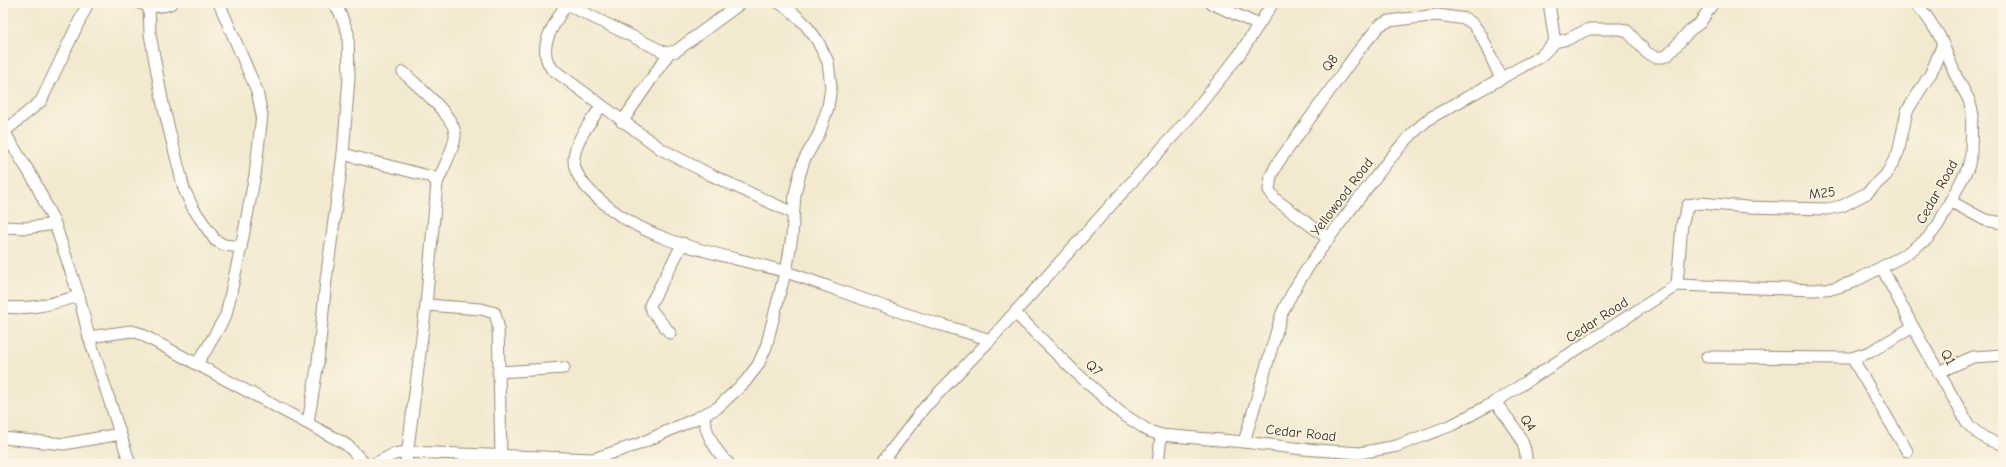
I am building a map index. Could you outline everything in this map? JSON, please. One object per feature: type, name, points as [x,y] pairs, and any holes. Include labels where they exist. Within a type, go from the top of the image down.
[{"type":"street","points":[[88,3],[41,101],[4,131],[34,180],[55,224],[79,296],[89,337],[130,464]]},
{"type":"street","points":[[172,3],[166,5],[144,5],[164,105],[184,189],[191,204],[210,234],[224,245],[241,247]]},
{"type":"street","points":[[196,364],[210,344],[226,315],[255,175],[262,116],[257,91],[251,75],[219,3]]},
{"type":"street","points":[[308,423],[318,362],[326,280],[343,154],[349,78],[350,49],[348,33],[339,11],[333,3]]},
{"type":"street","points":[[741,3],[676,51],[670,53],[663,53],[565,3],[545,44],[546,60],[551,68],[622,122],[661,149],[712,176],[793,213]]},
{"type":"street","points":[[374,464],[394,454],[406,452],[504,458],[594,461],[639,444],[717,408],[745,382],[758,364],[766,347],[785,272],[792,236],[793,213],[798,177],[804,160],[819,134],[828,107],[831,87],[828,62],[818,40],[806,24],[789,9],[779,3]]},
{"type":"street","points":[[1211,3],[1259,25]]},
{"type":"street","points":[[881,464],[924,408],[990,340],[1190,117],[1239,55],[1273,3]]},
{"type":"street","points":[[1549,3],[1555,42],[1568,39],[1589,29],[1620,29],[1627,31],[1647,53],[1655,57],[1663,57],[1668,55],[1690,30],[1700,23],[1713,3]]},
{"type":"street","name":"Cedar Road","points":[[1161,435],[1338,452],[1378,450],[1425,436],[1452,425],[1495,402],[1677,284],[1826,290],[1842,286],[1882,268],[1927,239],[1938,225],[1968,168],[1971,154],[1972,111],[1969,100],[1956,76],[1939,35],[1925,14],[1914,3]]},
{"type":"street","name":"Q8","points":[[1329,239],[1275,199],[1269,190],[1269,184],[1276,164],[1359,50],[1380,25],[1389,20],[1437,15],[1466,19],[1473,24],[1481,35],[1501,79]]},
{"type":"street","name":"Yellowood Road","points":[[1244,442],[1282,313],[1291,293],[1329,239],[1397,150],[1415,130],[1430,118],[1541,56],[1555,42]]},
{"type":"street","name":"M25","points":[[1677,284],[1682,224],[1688,205],[1700,203],[1747,207],[1827,209],[1854,202],[1875,187],[1886,175],[1898,153],[1907,111],[1931,73],[1943,44]]},
{"type":"street","points":[[622,122],[670,53]]},
{"type":"street","points":[[402,72],[442,111],[455,128],[455,136],[437,183],[438,188],[426,305],[406,452],[406,464]]},
{"type":"street","points":[[601,106],[576,147],[574,160],[576,172],[591,193],[624,219],[652,233],[720,256],[785,272],[891,309],[990,340]]},
{"type":"street","points":[[343,154],[432,177],[437,183]]},
{"type":"street","points":[[1950,201],[1985,220],[2003,222]]},
{"type":"street","points":[[3,227],[26,228],[55,224]]},
{"type":"street","points":[[670,333],[652,311],[650,305],[683,243]]},
{"type":"street","name":"Q1","points":[[1882,268],[1913,327],[1971,428],[1985,438],[2003,444]]},
{"type":"street","points":[[3,307],[39,307],[79,296]]},
{"type":"street","points":[[426,305],[480,309],[495,313],[498,325],[498,372],[504,458]]},
{"type":"street","name":"Q7","points":[[1014,313],[1121,413],[1142,427],[1161,435]]},
{"type":"street","points":[[1707,357],[1852,358],[1870,352],[1913,327]]},
{"type":"street","points":[[89,337],[131,331],[164,346],[348,446],[365,464]]},
{"type":"street","points":[[1939,372],[1973,356],[2003,355]]},
{"type":"street","points":[[1852,358],[1907,451]]},
{"type":"street","points":[[498,372],[564,368]]},
{"type":"street","name":"Q4","points":[[1495,402],[1522,438],[1527,453],[1526,464]]},
{"type":"street","points":[[704,414],[704,422],[709,436],[729,464]]},
{"type":"street","points":[[3,438],[64,444],[120,434]]},
{"type":"street","points":[[1158,464],[1161,435]]}]
